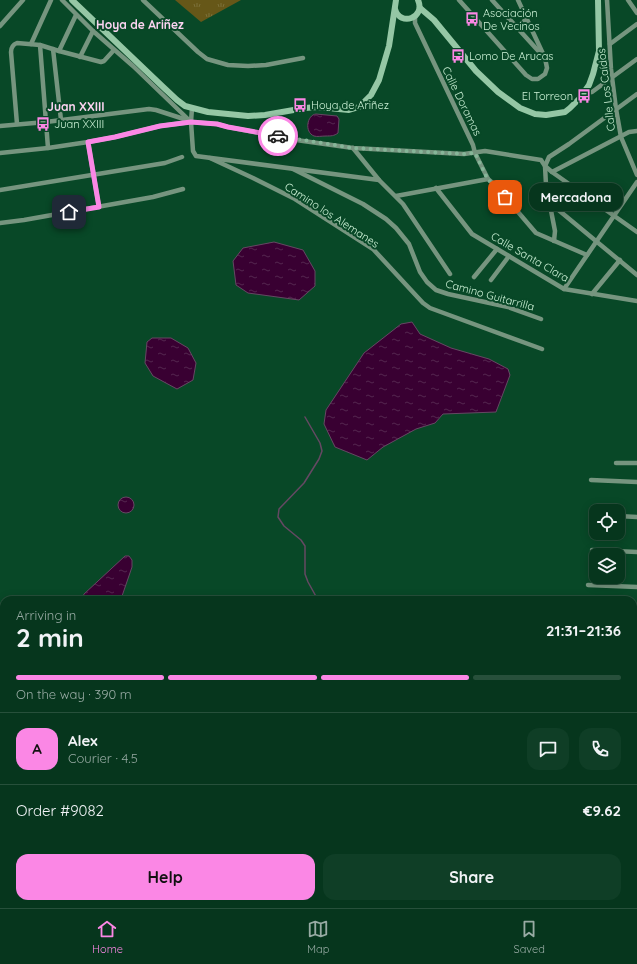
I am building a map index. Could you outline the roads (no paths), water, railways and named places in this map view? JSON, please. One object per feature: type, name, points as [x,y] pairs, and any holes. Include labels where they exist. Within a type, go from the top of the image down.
[{"type":"main road","points":[[72,0],[185,106],[218,114],[253,116],[305,108],[318,107],[349,110],[359,107],[371,95],[379,80],[389,46],[395,2]]},
{"type":"main road","points":[[417,16],[420,5],[418,0]]},
{"type":"main road","points":[[391,31],[397,22],[417,16],[429,15],[476,70],[498,92],[520,108],[536,114],[558,114],[565,112],[580,98],[589,85],[593,74],[599,51],[598,0]]},
{"type":"main road","points":[[395,2],[397,14],[406,19]]},
{"type":"street","points":[[0,26],[23,0]]},
{"type":"street","points":[[31,44],[51,0]]},
{"type":"street","points":[[62,0],[76,15],[191,122]]},
{"type":"street","points":[[143,0],[207,59],[228,65],[248,66],[266,65],[303,58]]},
{"type":"street","points":[[459,0],[526,75],[532,79],[538,79],[545,74],[547,68],[545,58],[518,0]]},
{"type":"street","points":[[492,0],[545,58]]},
{"type":"street","name":"Calle Los Caídos","points":[[607,0],[612,76],[616,109],[621,137],[637,174]]},
{"type":"street","points":[[628,0],[637,13]]},
{"type":"street","points":[[58,51],[76,15]]},
{"type":"street","name":"Calle Doramas","points":[[417,16],[473,145],[475,153],[488,180],[495,185],[536,233],[587,255]]},
{"type":"street","points":[[514,25],[524,23],[526,18]]},
{"type":"street","points":[[610,44],[637,24]]},
{"type":"street","points":[[80,57],[93,31]]},
{"type":"street","points":[[17,124],[11,52],[14,44],[40,45],[101,62],[104,61],[114,50]]},
{"type":"street","points":[[40,45],[48,148]]},
{"type":"street","points":[[53,49],[61,120]]},
{"type":"street","points":[[584,92],[592,92],[637,59]]},
{"type":"street","points":[[554,241],[555,230],[546,184],[545,166],[550,157],[637,94]]},
{"type":"street","points":[[192,108],[191,122],[193,151],[196,156],[379,180]]},
{"type":"street","points":[[0,126],[46,122],[150,109],[191,122]]},
{"type":"street","points":[[207,122],[208,112]]},
{"type":"street","points":[[217,124],[218,114]]},
{"type":"street","points":[[0,153],[88,142],[160,126],[191,122],[207,122],[288,138],[353,148],[464,154],[485,152],[541,160],[552,172],[637,232]]},
{"type":"street","points":[[552,172],[630,132],[637,131]]},
{"type":"street","points":[[88,142],[99,207]]},
{"type":"street","points":[[353,148],[379,180],[403,204],[450,274]]},
{"type":"street","points":[[0,190],[165,163],[182,157]]},
{"type":"street","name":"Camino los Alemanes","points":[[210,158],[295,199],[373,249],[423,303],[430,308],[542,349]]},
{"type":"street","name":"Camino Guitarrilla","points":[[293,169],[363,204],[386,219],[396,228],[409,244],[420,272],[427,282],[436,290],[508,307],[541,319]]},
{"type":"street","points":[[396,196],[488,180]]},
{"type":"street","points":[[564,289],[637,182]]},
{"type":"street","name":"Calle Santa Clara","points":[[436,188],[472,234],[564,289],[637,301]]},
{"type":"street","points":[[0,223],[153,197],[183,189]]},
{"type":"street","points":[[550,203],[637,275]]},
{"type":"street","points":[[474,277],[497,249]]},
{"type":"street","points":[[491,280],[509,256]]},
{"type":"street","points":[[592,294],[620,260]]},
{"type":"street","points":[[616,463],[637,463]]},
{"type":"street","points":[[591,480],[637,482]]},
{"type":"street","points":[[625,516],[637,517]]},
{"type":"street","points":[[625,551],[637,552]]},
{"type":"street","points":[[588,584],[637,587]]},
{"type":"water","points":[[316,114],[337,116],[339,119],[338,133],[332,136],[314,136],[311,134],[308,128],[309,120],[310,117]]},
{"type":"water","points":[[274,242],[303,250],[315,271],[315,286],[299,300],[248,293],[236,285],[233,261],[243,248]]},
{"type":"water","points":[[412,322],[420,334],[451,348],[489,359],[508,369],[510,375],[496,412],[443,414],[435,423],[416,429],[383,447],[367,460],[335,447],[324,424],[326,410],[364,353],[401,324]]},
{"type":"water","points":[[152,338],[171,338],[188,348],[196,363],[193,380],[177,389],[153,376],[145,363],[147,342]]},
{"type":"water","points":[[123,497],[129,497],[134,502],[132,511],[129,513],[123,513],[118,508],[118,502]]},
{"type":"water","points":[[125,556],[129,556],[132,560],[132,567],[122,596],[83,596]]},
{"type":"waterway","points":[[305,417],[320,443],[322,451],[319,459],[304,483],[279,509],[278,517],[284,526],[301,540],[305,546],[305,574],[316,596]]},
{"type":"place","name":"Asociación De Vecinos","points":[[472,19]]},
{"type":"place","name":"Lomo De Arucas","points":[[458,56]]},
{"type":"place","name":"El Torreon","points":[[584,96]]},
{"type":"place","name":"Hoya de Ariñez","points":[[300,105]]},
{"type":"place","name":"Juan XXIII","points":[[43,124]]},
{"type":"place","name":"Mercadona","points":[[505,197]]},
{"type":"district","name":"Hoya de Ariñez","points":[[140,25]]},
{"type":"district","name":"Juan XXIII","points":[[76,107]]}]
